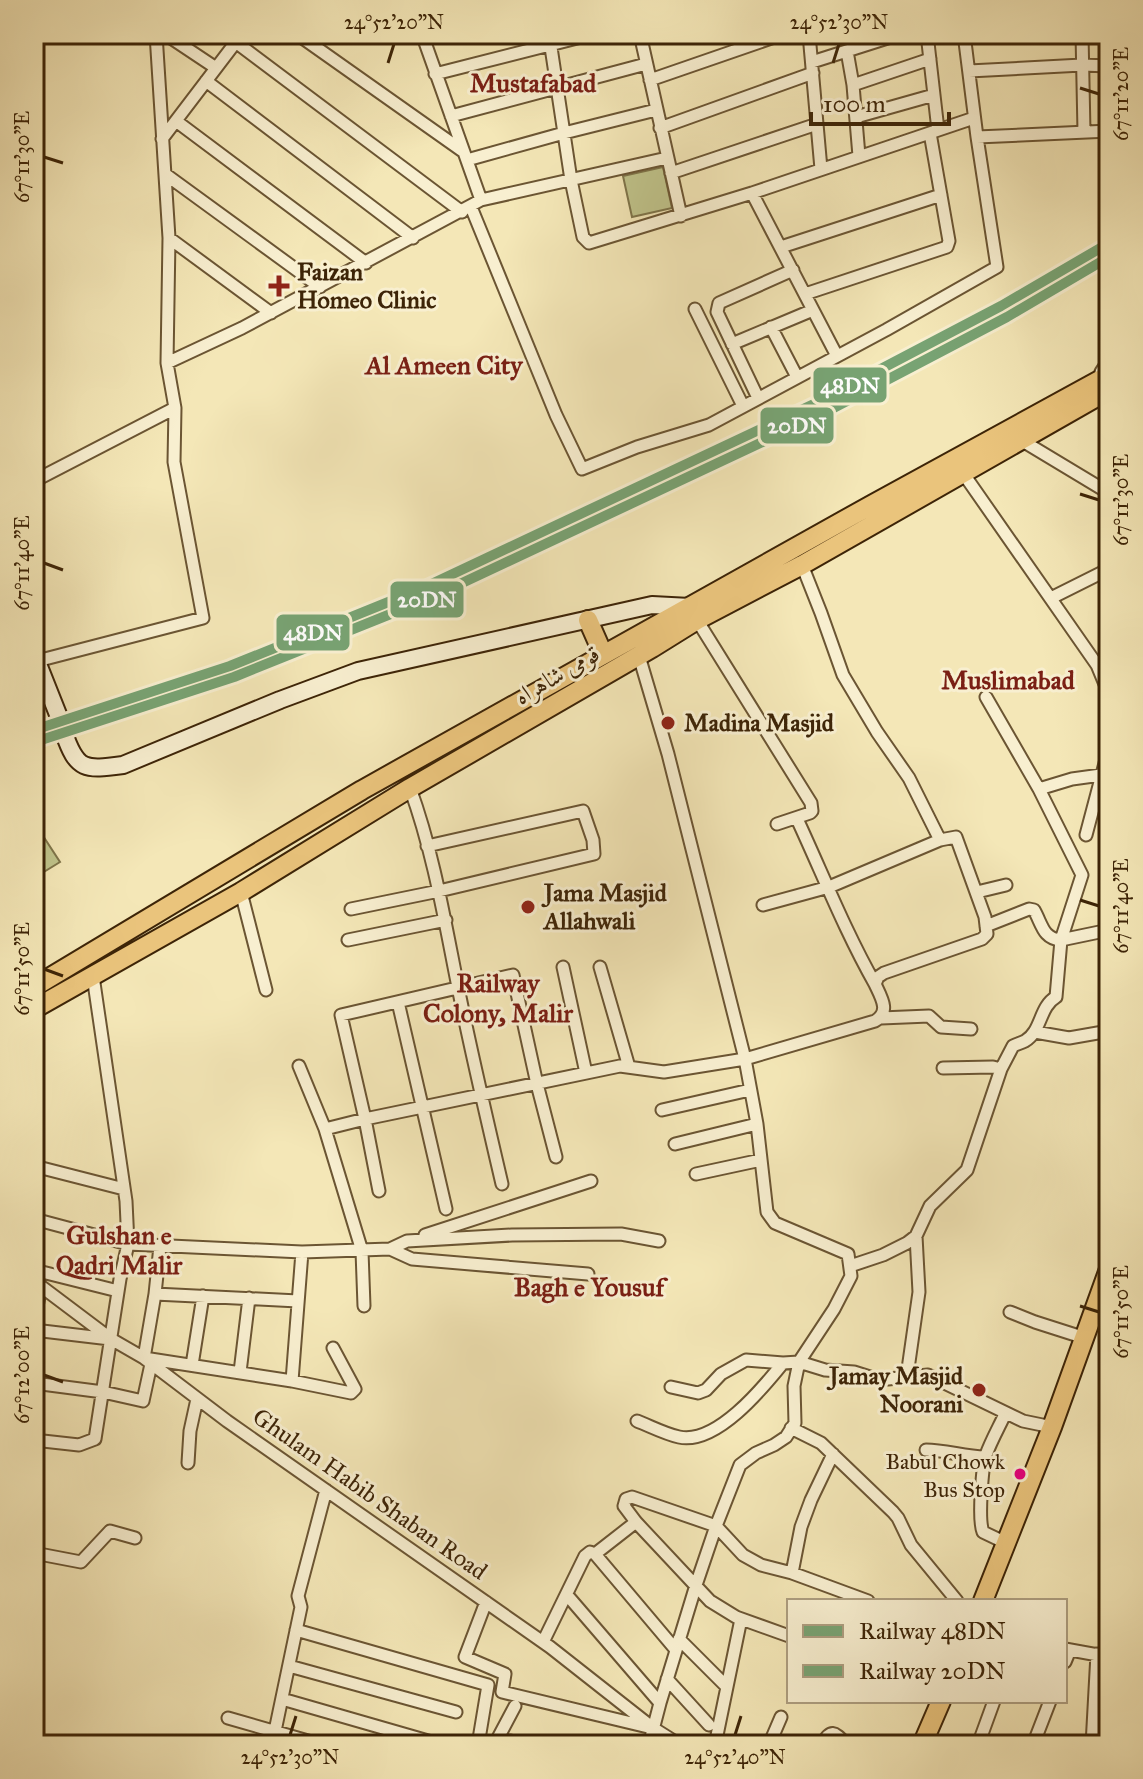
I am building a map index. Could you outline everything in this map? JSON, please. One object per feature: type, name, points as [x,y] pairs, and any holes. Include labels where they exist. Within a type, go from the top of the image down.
[{"type":"main road","name":"قومی شاہراہ","points":[[34,1009],[241,892],[410,788],[639,656],[693,613],[1107,373]]},
{"type":"main road","name":"قومی شاہراہ","points":[[34,987],[350,797],[603,654],[802,565],[1021,440],[1107,373]]},
{"type":"main road","points":[[36,658],[39,682],[62,725],[72,755],[83,766],[99,768],[123,765],[358,671],[652,605],[693,613]]},
{"type":"main road","points":[[588,620],[603,654]]},
{"type":"main road","points":[[984,1599],[1052,1427],[1109,1269]]},
{"type":"main road","points":[[922,1745],[940,1703]]},
{"type":"street","points":[[36,658],[203,618],[174,462],[175,408],[167,363],[169,238],[156,34]]},
{"type":"street","points":[[165,34],[216,68]]},
{"type":"street","points":[[225,34],[239,38],[471,206]]},
{"type":"street","points":[[297,34],[465,156],[656,110]]},
{"type":"street","points":[[422,34],[465,156],[471,206],[556,415],[582,469],[637,447],[709,425],[997,267],[964,34]]},
{"type":"street","points":[[435,74],[550,39],[593,34]]},
{"type":"street","points":[[640,34],[681,216]]},
{"type":"street","points":[[650,80],[783,34]]},
{"type":"street","points":[[809,34],[821,169]]},
{"type":"street","points":[[660,128],[813,68],[847,51],[900,34]]},
{"type":"street","points":[[805,294],[944,249],[949,241],[934,132],[934,95],[927,34]]},
{"type":"street","points":[[1082,34],[1084,132]]},
{"type":"street","points":[[162,139],[239,38]]},
{"type":"street","points":[[550,39],[571,180],[583,237],[589,243],[752,193],[974,118]]},
{"type":"street","points":[[847,51],[859,156]]},
{"type":"street","points":[[853,85],[930,59]]},
{"type":"street","points":[[451,116],[646,64]]},
{"type":"street","points":[[969,71],[1109,66]]},
{"type":"street","points":[[206,81],[413,238]]},
{"type":"street","points":[[856,117],[934,95]]},
{"type":"street","points":[[176,121],[366,263]]},
{"type":"street","points":[[671,173],[817,124]]},
{"type":"street","points":[[977,137],[1109,131]]},
{"type":"street","points":[[167,363],[271,313],[471,206],[667,158]]},
{"type":"street","points":[[165,174],[320,287]]},
{"type":"street","points":[[752,193],[837,356]]},
{"type":"street","points":[[781,247],[941,195]]},
{"type":"street","points":[[169,238],[271,313]]},
{"type":"street","points":[[758,398],[717,312],[719,303],[793,270]]},
{"type":"street","points":[[695,309],[743,406]]},
{"type":"street","points":[[732,344],[813,310]]},
{"type":"street","points":[[771,327],[797,377]]},
{"type":"street","points":[[34,481],[175,408]]},
{"type":"street","points":[[1021,440],[1109,493]]},
{"type":"street","points":[[963,473],[1097,665],[1109,694]]},
{"type":"street","points":[[802,565],[843,675],[909,778],[940,840]]},
{"type":"street","points":[[1051,598],[1109,569]]},
{"type":"street","points":[[693,613],[811,803],[810,813],[777,824]]},
{"type":"street","points":[[639,656],[668,754],[745,1059],[757,1124],[767,1212],[775,1223],[848,1254],[851,1276],[834,1309],[799,1362],[794,1386],[795,1423],[786,1437],[740,1465],[696,1585],[649,1745]]},
{"type":"street","points":[[850,1266],[883,1255],[916,1236],[930,1206],[967,1170],[1001,1069],[1013,1046],[1027,1040],[1035,1032],[1047,1002],[1056,997],[1061,940],[1082,875],[1039,789],[986,697]]},
{"type":"street","points":[[1086,835],[1109,748]]},
{"type":"street","points":[[1039,789],[1072,779],[1101,775]]},
{"type":"street","points":[[410,788],[422,822],[446,920],[502,1184]]},
{"type":"street","points":[[351,909],[594,854],[593,840],[583,811],[427,846]]},
{"type":"street","points":[[798,821],[852,943],[883,1001],[881,1018]]},
{"type":"street","points":[[763,905],[829,887],[940,840],[956,837],[977,892],[987,934],[982,939],[884,973],[875,984]]},
{"type":"street","points":[[977,892],[1006,885]]},
{"type":"street","points":[[241,892],[266,990]]},
{"type":"street","points":[[986,926],[1029,909],[1034,910],[1049,938],[1061,940],[1109,930]]},
{"type":"street","points":[[348,940],[446,920]]},
{"type":"street","points":[[563,967],[586,1073]]},
{"type":"street","points":[[600,967],[629,1067]]},
{"type":"street","points":[[379,1191],[341,1015],[513,975],[556,1157]]},
{"type":"street","points":[[34,1440],[79,1445],[95,1439],[128,1244],[124,1189],[93,976]]},
{"type":"street","points":[[398,1002],[446,1209]]},
{"type":"street","points":[[325,1129],[620,1066],[664,1072],[745,1059],[881,1018],[929,1016],[941,1027],[971,1029]]},
{"type":"street","points":[[1035,1032],[1069,1038],[1109,1031]]},
{"type":"street","points":[[299,1066],[325,1129],[362,1251],[364,1306]]},
{"type":"street","points":[[943,1068],[1001,1069]]},
{"type":"street","points":[[662,1110],[750,1090]]},
{"type":"street","points":[[675,1144],[757,1124]]},
{"type":"street","points":[[696,1174],[761,1160]]},
{"type":"street","points":[[34,1166],[124,1189]]},
{"type":"street","points":[[34,1219],[128,1244],[302,1252],[362,1251],[390,1249],[591,1181]]},
{"type":"street","points":[[407,1241],[512,1235],[621,1234],[659,1241]]},
{"type":"street","points":[[907,1376],[919,1292],[916,1236]]},
{"type":"street","points":[[34,1383],[143,1401],[160,1246]]},
{"type":"street","points":[[390,1249],[412,1259],[588,1274]]},
{"type":"street","points":[[292,1381],[302,1252]]},
{"type":"street","points":[[34,1270],[118,1291]]},
{"type":"street","points":[[34,1322],[38,1283]]},
{"type":"street","name":"Ghulam Habib Shaban Road","points":[[38,1283],[111,1339],[147,1361],[543,1642],[653,1728],[680,1745]]},
{"type":"street","points":[[155,1294],[298,1301]]},
{"type":"street","points":[[192,1365],[203,1296]]},
{"type":"street","points":[[240,1372],[249,1298]]},
{"type":"street","points":[[1010,1312],[1085,1338]]},
{"type":"street","points":[[34,1330],[111,1339]]},
{"type":"street","points":[[147,1361],[240,1372],[354,1392],[333,1348]]},
{"type":"street","points":[[671,1387],[698,1393],[706,1390],[721,1374],[746,1360],[799,1362],[876,1379],[928,1375],[1005,1414],[1052,1427]]},
{"type":"street","points":[[637,1421],[681,1438],[698,1436],[728,1422],[783,1363]]},
{"type":"street","points":[[188,1463],[190,1431],[197,1399]]},
{"type":"street","points":[[1005,1414],[985,1457],[981,1529],[1006,1543]]},
{"type":"street","points":[[791,1428],[821,1443],[893,1512],[911,1545],[955,1599]]},
{"type":"street","points":[[926,1450],[985,1457]]},
{"type":"street","points":[[792,1573],[801,1527],[833,1454]]},
{"type":"street","points":[[275,1731],[301,1607],[298,1596],[326,1490]]},
{"type":"street","points":[[787,1635],[741,1619],[710,1601],[636,1522],[624,1506],[626,1499],[632,1497],[716,1526],[743,1555],[761,1565],[867,1599]]},
{"type":"street","points":[[595,1554],[636,1522]]},
{"type":"street","points":[[34,1553],[81,1562],[110,1531],[135,1538]]},
{"type":"street","points":[[543,1642],[585,1556],[590,1552],[678,1644],[727,1687]]},
{"type":"street","points":[[567,1595],[660,1703]]},
{"type":"street","points":[[486,1602],[465,1657],[505,1674],[502,1692],[653,1728]]},
{"type":"street","points":[[715,1745],[741,1619]]},
{"type":"street","points":[[296,1630],[488,1685],[478,1745]]},
{"type":"street","points":[[1067,1654],[1103,1656],[1094,1706],[1092,1745]]},
{"type":"street","points":[[289,1666],[456,1712]]},
{"type":"street","points":[[667,1679],[709,1725]]},
{"type":"street","points":[[282,1699],[442,1745]]},
{"type":"street","points":[[978,1745],[993,1703]]},
{"type":"street","points":[[1033,1745],[1049,1703]]},
{"type":"street","points":[[515,1706],[497,1741],[527,1745]]},
{"type":"street","points":[[1094,1706],[1109,1706]]},
{"type":"street","points":[[769,1745],[781,1717]]},
{"type":"street","points":[[228,1718],[322,1745]]},
{"type":"street","points":[[822,1745],[831,1733],[847,1745]]},
{"type":"green space","points":[[663,167],[672,208],[632,217],[623,176]]},
{"type":"green space","points":[[34,822],[60,862],[34,878]]},
{"type":"railway","points":[[34,738],[257,665],[427,596],[850,393],[1109,252]]},
{"type":"rail line","name":"48DN","points":[[34,730],[230,666],[423,588],[816,403],[1001,306],[1109,243]]},
{"type":"rail line","name":"20DN","points":[[38,741],[234,677],[428,599],[822,414],[1007,317],[1109,257]]},
{"type":"place","name":"Faizan Homeo Clinic","points":[[279,286]]},
{"type":"place","name":"Madina Masjid","points":[[668,723]]},
{"type":"place","name":"Jama Masjid Allahwali","points":[[528,907]]},
{"type":"place","name":"Jamay Masjid Noorani","points":[[979,1390]]},
{"type":"place","name":"Babul Chowk Bus Stop","points":[[1020,1474]]},
{"type":"district","name":"Mustafabad","points":[[533,83]]},
{"type":"district","name":"Al Ameen City","points":[[444,365]]},
{"type":"district","name":"Muslimabad","points":[[1008,680]]},
{"type":"district","name":"Railway Colony, Malir","points":[[498,998]]},
{"type":"district","name":"Gulshan e Qadri Malir","points":[[119,1250]]},
{"type":"district","name":"Bagh e Yousuf","points":[[589,1287]]}]
